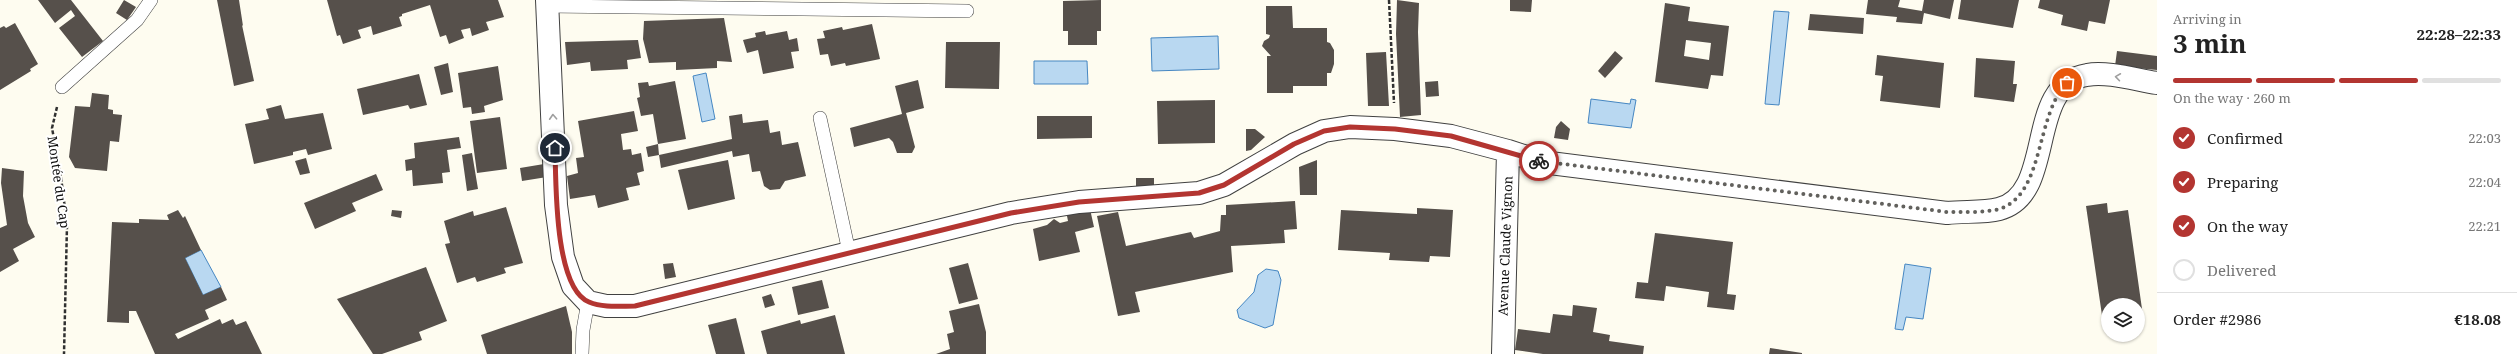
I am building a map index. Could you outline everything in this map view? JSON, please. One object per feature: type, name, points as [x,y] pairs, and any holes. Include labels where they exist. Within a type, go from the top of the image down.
[{"type":"street","points":[[547,3],[556,206],[563,257],[573,286],[588,302],[606,306],[635,306],[1011,213],[1079,202],[1199,193],[1224,185],[1294,144],[1324,131],[1350,127],[1395,129],[1451,136],[1508,151],[1542,162],[1947,212],[1999,209],[2025,190],[2052,102],[2067,83],[2088,74],[2157,82]]},
{"type":"street","name":"Avenue Claude Vignon","points":[[1502,354],[1508,151]]},
{"type":"lane","points":[[62,87],[137,20],[151,0]]},
{"type":"lane","points":[[547,3],[967,11]]},
{"type":"lane","points":[[820,118],[849,252]]},
{"type":"lane","points":[[582,354],[583,330],[588,302]]},
{"type":"path","points":[[1389,0],[1395,129]]},
{"type":"path","name":"Montée du Cap","points":[[62,87],[52,128],[61,177],[67,225],[64,354]]},
{"type":"water","points":[[1774,11],[1789,12],[1779,105],[1765,104]]},
{"type":"water","points":[[1218,36],[1219,69],[1152,71],[1151,38]]},
{"type":"water","points":[[1034,61],[1087,61],[1088,84],[1034,84]]},
{"type":"water","points":[[706,73],[715,119],[702,122],[693,76]]},
{"type":"water","points":[[1591,99],[1630,104],[1631,99],[1636,100],[1631,128],[1588,123]]},
{"type":"water","points":[[201,250],[221,287],[203,295],[185,258]]},
{"type":"water","points":[[1905,264],[1931,268],[1923,319],[1906,317],[1903,330],[1895,329]]},
{"type":"water","points":[[1266,269],[1278,271],[1281,280],[1273,325],[1265,328],[1239,318],[1237,310],[1254,292],[1258,275]]},
{"type":"building","points":[[38,0],[71,0],[103,41],[82,57],[59,28],[75,16],[71,10],[55,23]]},
{"type":"building","points":[[124,0],[136,7],[127,20],[116,13]]},
{"type":"building","points":[[217,0],[239,0],[243,26],[242,25],[254,81],[234,86]]},
{"type":"building","points":[[327,0],[498,0],[504,17],[486,22],[489,30],[472,36],[470,28],[461,30],[464,38],[449,44],[446,35],[440,37],[430,5],[402,14],[402,16],[399,17],[402,26],[373,35],[371,26],[358,30],[361,38],[343,44],[340,35],[337,36]]},
{"type":"building","points":[[1101,0],[1101,31],[1097,31],[1097,45],[1068,45],[1068,31],[1063,31],[1063,1]]},
{"type":"building","points":[[1397,0],[1419,3],[1418,32],[1421,115],[1400,117],[1396,34]]},
{"type":"building","points":[[1510,0],[1532,0],[1531,12],[1510,11]]},
{"type":"building","points":[[1868,0],[1900,0],[1898,7],[1922,11],[1924,0],[1954,0],[1950,19],[1924,13],[1922,24],[1896,22],[1897,17],[1866,14]]},
{"type":"building","points":[[1961,0],[2019,0],[2013,28],[1958,19]]},
{"type":"building","points":[[2040,0],[2110,0],[2105,24],[2089,21],[2087,31],[2061,25],[2063,15],[2038,8]]},
{"type":"building","points":[[1665,3],[1690,7],[1688,21],[1729,26],[1723,76],[1711,75],[1708,89],[1655,82]],"holes":[[[1686,40],[1711,43],[1709,60],[1684,56]]]},
{"type":"building","points":[[1266,6],[1292,6],[1293,28],[1327,28],[1327,42],[1330,43],[1334,50],[1334,64],[1331,73],[1327,73],[1327,86],[1293,86],[1293,93],[1267,93],[1267,56],[1271,56],[1262,46],[1264,41],[1269,38],[1270,35],[1266,34]]},
{"type":"building","points":[[1810,14],[1864,18],[1863,34],[1808,30]]},
{"type":"building","points":[[724,18],[732,62],[717,61],[717,68],[676,70],[676,62],[649,63],[643,39],[644,21]]},
{"type":"building","points":[[15,23],[38,64],[30,69],[31,71],[0,90],[0,28],[4,26],[6,28]]},
{"type":"building","points":[[872,24],[880,59],[846,66],[845,63],[831,66],[828,54],[820,55],[817,39],[825,38],[823,31],[842,27],[843,30]]},
{"type":"building","points":[[765,31],[766,35],[787,31],[789,40],[797,38],[799,51],[791,52],[794,68],[763,74],[758,50],[747,53],[743,40],[756,37],[755,33]]},
{"type":"building","points":[[638,40],[641,58],[627,60],[628,69],[591,71],[590,62],[567,65],[565,42]]},
{"type":"building","points":[[946,42],[1000,42],[999,89],[945,88]]},
{"type":"building","points":[[1615,51],[1623,58],[1605,78],[1598,71]]},
{"type":"building","points":[[2117,51],[2157,56],[2157,70],[2115,66]]},
{"type":"building","points":[[1386,52],[1389,106],[1368,106],[1366,53]]},
{"type":"building","points":[[1877,55],[1944,63],[1940,108],[1880,101],[1883,76],[1875,75]]},
{"type":"building","points":[[1976,58],[2015,61],[2013,84],[2017,84],[2014,102],[1974,97]]},
{"type":"building","points":[[448,63],[453,92],[441,95],[434,67]]},
{"type":"building","points":[[498,66],[503,100],[484,106],[485,112],[472,114],[471,107],[463,108],[458,73]]},
{"type":"building","points":[[419,74],[427,105],[410,109],[408,105],[363,115],[357,89]]},
{"type":"building","points":[[918,80],[924,108],[906,113],[915,147],[912,153],[897,153],[893,142],[889,138],[854,147],[850,128],[902,114],[895,86]]},
{"type":"building","points":[[675,81],[686,139],[658,144],[653,114],[641,116],[637,98],[640,97],[638,83],[648,82],[649,86]]},
{"type":"building","points":[[1438,81],[1439,96],[1426,97],[1425,82]]},
{"type":"building","points":[[92,93],[109,95],[108,109],[113,110],[113,114],[122,115],[119,142],[110,141],[107,171],[75,168],[69,157],[75,106],[90,107]]},
{"type":"building","points":[[1215,100],[1215,143],[1158,144],[1157,101]]},
{"type":"building","points":[[281,105],[285,119],[323,113],[332,149],[308,155],[306,149],[293,152],[293,155],[254,164],[245,124],[269,119],[266,109]]},
{"type":"building","points":[[634,111],[638,131],[621,134],[623,150],[631,149],[632,155],[641,153],[644,171],[637,173],[640,185],[626,188],[629,200],[598,208],[595,195],[570,199],[567,176],[578,173],[576,158],[584,157],[578,121]]},
{"type":"building","points":[[742,114],[743,123],[768,120],[770,133],[780,131],[782,145],[798,142],[806,176],[785,181],[780,189],[770,190],[764,186],[760,171],[752,172],[749,154],[733,157],[732,151],[661,168],[659,155],[732,139],[729,116]]},
{"type":"building","points":[[1037,116],[1092,116],[1092,138],[1037,139]]},
{"type":"building","points":[[500,117],[507,169],[477,173],[470,121]]},
{"type":"building","points":[[1561,121],[1570,129],[1568,140],[1554,138],[1556,127]]},
{"type":"building","points":[[1246,129],[1255,129],[1265,137],[1251,150],[1246,151]]},
{"type":"building","points":[[459,137],[461,148],[447,150],[450,172],[442,173],[443,183],[413,186],[412,170],[406,171],[405,160],[415,158],[414,143]]},
{"type":"building","points":[[658,144],[659,155],[648,157],[646,147]]},
{"type":"building","points":[[472,153],[478,189],[467,191],[462,155]]},
{"type":"building","points":[[306,158],[310,173],[300,175],[295,161]]},
{"type":"building","points":[[728,160],[735,199],[688,210],[678,170]]},
{"type":"building","points":[[1317,160],[1317,195],[1300,195],[1299,167]]},
{"type":"building","points":[[544,164],[547,177],[522,181],[520,168]]},
{"type":"building","points":[[2,168],[24,171],[23,196],[28,223],[35,237],[13,249],[19,261],[0,272],[0,228],[7,225],[1,183]]},
{"type":"building","points":[[376,174],[383,190],[352,203],[356,211],[315,229],[304,203]]},
{"type":"building","points":[[1136,178],[1154,178],[1154,189],[1136,189]]},
{"type":"building","points":[[1295,201],[1297,229],[1284,230],[1285,243],[1231,246],[1233,272],[1135,292],[1140,312],[1118,316],[1097,216],[1118,212],[1126,246],[1191,232],[1194,238],[1220,231],[1221,215],[1226,215],[1226,205]]},
{"type":"building","points":[[2107,203],[2108,213],[2128,210],[2140,298],[2101,298],[2101,308],[2086,206]]},
{"type":"building","points":[[506,207],[523,263],[504,268],[506,273],[477,282],[475,277],[457,283],[445,244],[450,243],[444,221],[473,211],[474,216]]},
{"type":"building","points":[[1417,208],[1453,210],[1450,257],[1430,256],[1429,262],[1389,260],[1390,253],[1338,250],[1341,210],[1417,214]]},
{"type":"building","points":[[1090,209],[1094,227],[1075,232],[1080,252],[1039,261],[1033,229],[1047,225],[1054,219],[1060,223],[1068,221],[1066,211]]},
{"type":"building","points":[[178,210],[183,218],[185,216],[201,250],[185,258],[203,295],[221,287],[227,300],[205,310],[209,319],[175,334],[178,339],[220,319],[222,324],[233,319],[236,325],[246,321],[262,354],[155,354],[136,311],[129,311],[129,323],[107,322],[112,222],[139,223],[139,219],[169,220],[167,215]]},
{"type":"building","points":[[392,210],[402,211],[401,218],[391,216]]},
{"type":"building","points":[[1655,233],[1733,242],[1727,294],[1736,295],[1734,310],[1707,307],[1709,292],[1666,286],[1664,301],[1635,298],[1637,282],[1648,283]]},
{"type":"building","points":[[673,263],[676,277],[665,279],[663,264]]},
{"type":"building","points":[[968,263],[978,299],[959,304],[949,268]]},
{"type":"building","points":[[426,267],[447,321],[419,332],[422,340],[382,354],[373,354],[337,299]]},
{"type":"building","points":[[822,280],[829,308],[798,315],[792,287]]},
{"type":"building","points":[[771,294],[775,305],[765,308],[762,297]]},
{"type":"building","points":[[979,304],[986,332],[986,354],[936,354],[950,349],[947,334],[954,332],[949,311]]},
{"type":"building","points":[[1573,305],[1597,308],[1593,332],[1610,335],[1609,341],[1644,346],[1643,354],[1543,354],[1515,350],[1518,329],[1550,333],[1553,314],[1572,316]]},
{"type":"building","points":[[566,306],[572,332],[572,354],[487,354],[481,335]]},
{"type":"building","points":[[835,315],[845,354],[767,354],[761,331],[800,320],[801,324]]},
{"type":"building","points":[[736,318],[745,354],[716,354],[708,325]]},
{"type":"building","points":[[1770,348],[1802,353],[1802,354],[1769,354]]},
{"type":"way so far","points":[[1539,161],[1947,212],[1999,209],[2012,201],[2025,190],[2031,176],[2052,102],[2058,92],[2067,83]]},
{"type":"route","points":[[555,148],[556,206],[563,257],[573,286],[588,302],[606,306],[635,306],[1011,213],[1079,202],[1199,193],[1224,185],[1294,144],[1324,131],[1350,127],[1395,129],[1451,136],[1539,161]]}]
